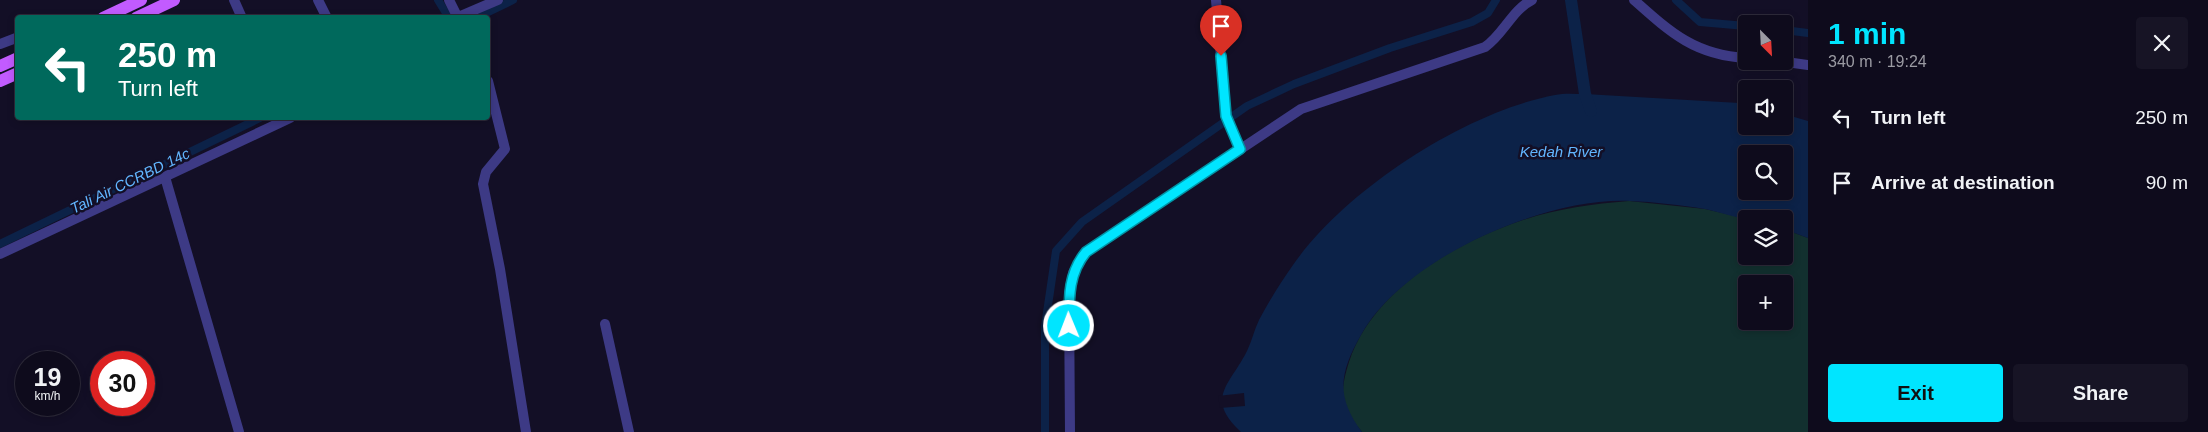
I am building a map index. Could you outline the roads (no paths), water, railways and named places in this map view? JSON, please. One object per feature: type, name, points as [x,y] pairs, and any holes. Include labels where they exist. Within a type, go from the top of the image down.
[{"type":"main road","points":[[109,15],[140,0]]},
{"type":"main road","points":[[142,15],[174,0]]},
{"type":"main road","points":[[1,62],[15,59]]},
{"type":"main road","points":[[0,81],[15,74]]},
{"type":"street","points":[[234,0],[241,15]]},
{"type":"street","points":[[318,0],[326,15]]},
{"type":"street","points":[[448,0],[457,15]]},
{"type":"street","points":[[462,15],[481,4],[498,0]]},
{"type":"street","points":[[1216,0],[1229,121],[1240,149]]},
{"type":"street","points":[[1070,432],[1069,295],[1076,266],[1086,252],[1292,114],[1310,105],[1485,47],[1495,41],[1515,15],[1532,0]]},
{"type":"street","points":[[1634,0],[1688,44],[1710,53],[1738,57]]},
{"type":"street","points":[[0,44],[15,38]]},
{"type":"street","points":[[1793,63],[1808,65]]},
{"type":"street","points":[[490,88],[505,148],[486,172],[483,184],[500,269],[526,432]]},
{"type":"street","points":[[0,254],[286,120]]},
{"type":"street","points":[[165,177],[238,432]]},
{"type":"street","points":[[604,324],[629,432]]},
{"type":"water","name":"Kedah River","points":[[1566,94],[1738,103],[1738,135],[1793,135],[1793,117],[1808,121],[1808,238],[1793,232],[1793,210],[1738,210],[1738,217],[1705,209],[1668,204],[1639,201],[1596,202],[1558,209],[1518,221],[1479,238],[1442,258],[1409,281],[1381,307],[1361,335],[1345,372],[1344,395],[1353,419],[1362,432],[1241,432],[1224,410],[1222,400],[1224,392],[1247,351],[1259,320],[1271,299],[1293,265],[1315,237],[1343,209],[1375,183],[1410,158],[1446,136],[1483,118],[1520,104]]},
{"type":"waterway","points":[[438,0],[447,15]]},
{"type":"waterway","points":[[482,15],[513,0]]},
{"type":"waterway","points":[[1045,432],[1045,326],[1056,251],[1082,222],[1247,106],[1294,84],[1390,48],[1472,22],[1488,13],[1496,0]]},
{"type":"waterway","points":[[1571,0],[1585,94],[1591,111]]},
{"type":"waterway","points":[[1676,0],[1700,22],[1738,25]]},
{"type":"waterway","points":[[1793,31],[1808,33]]},
{"type":"waterway","name":"Tali Air CCRBD 14c","points":[[0,244],[256,120]]}]
